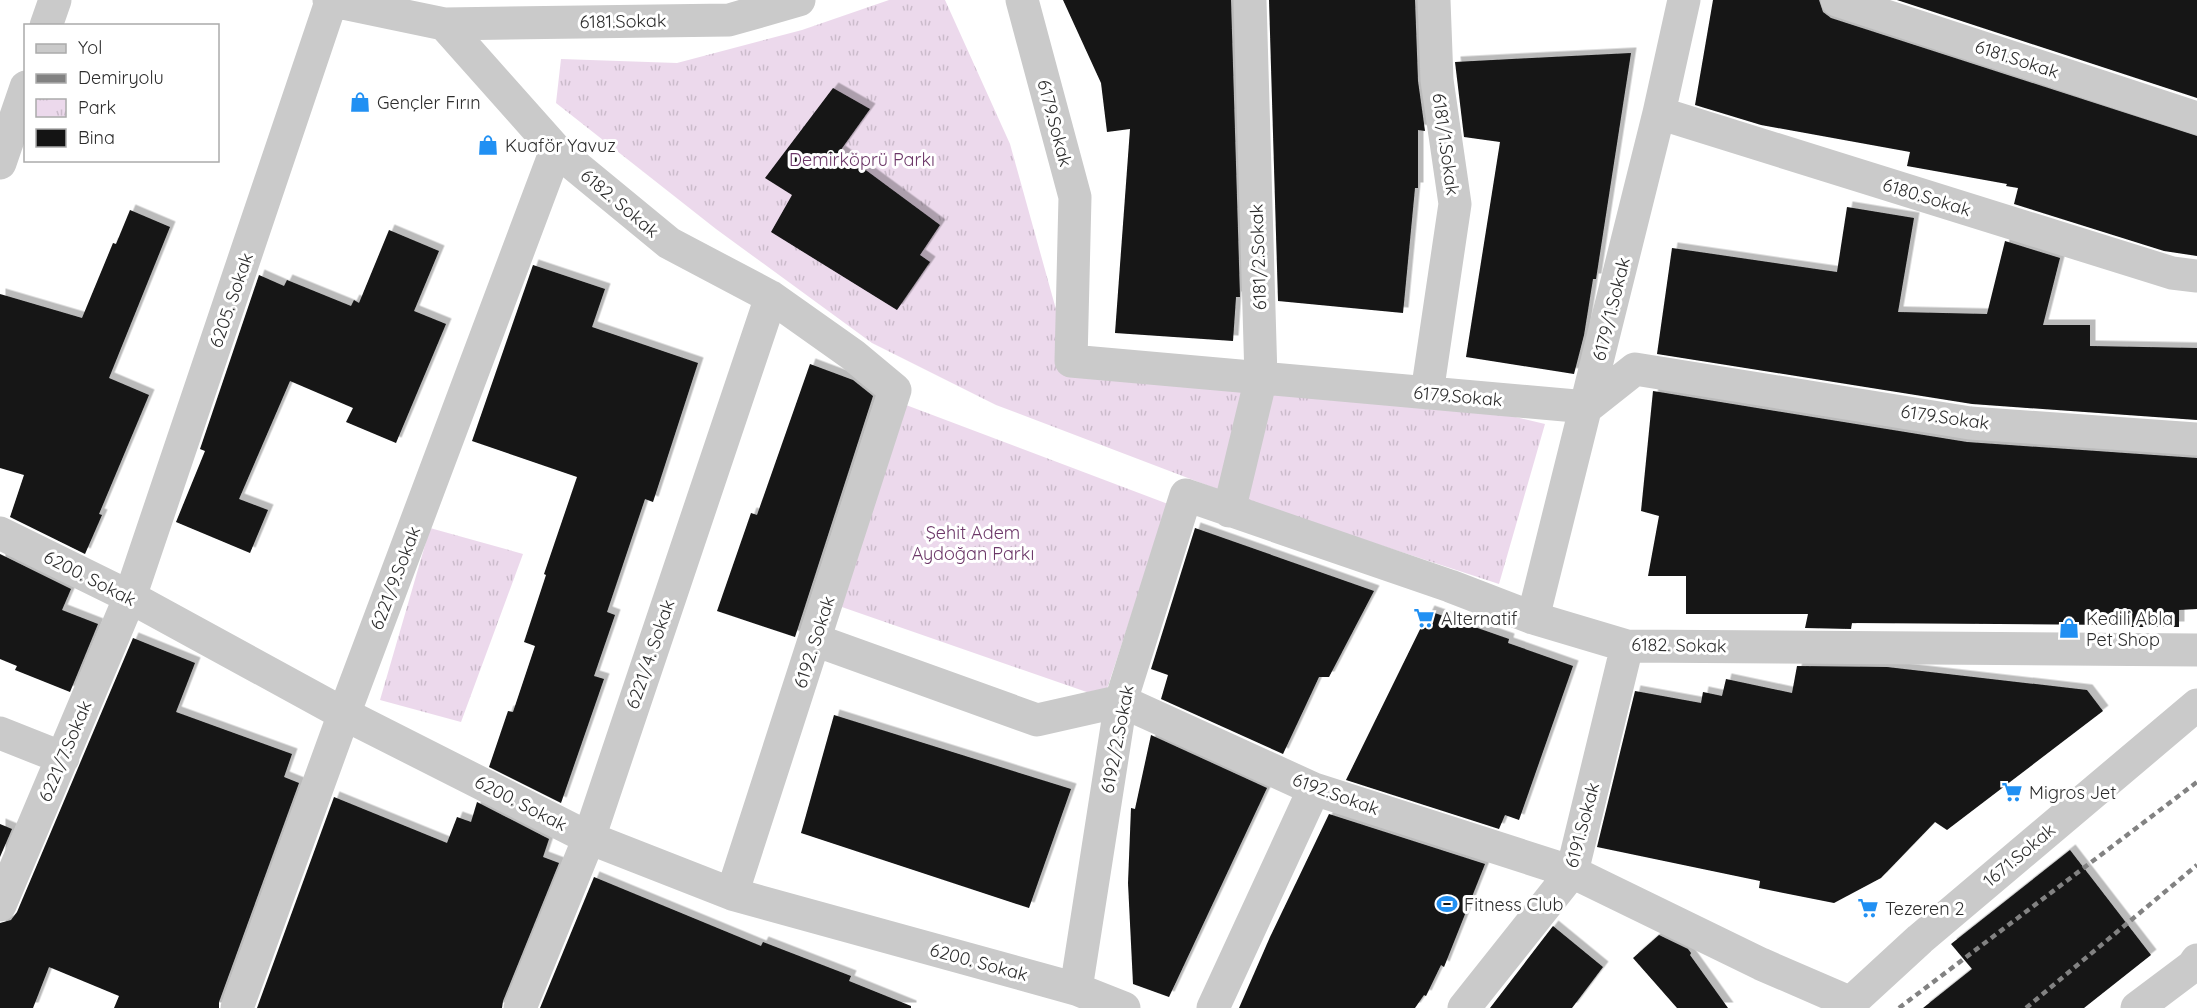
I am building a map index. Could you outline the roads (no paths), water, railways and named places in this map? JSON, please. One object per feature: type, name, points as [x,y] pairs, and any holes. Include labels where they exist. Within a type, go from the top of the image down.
[{"type":"street","points":[[47,24],[55,0]]},
{"type":"street","name":"6181.Sokak","points":[[444,24],[730,10],[799,0]]},
{"type":"street","name":"6179.Sokak","points":[[1022,0],[1075,197],[1071,361],[1587,407],[1635,369],[1970,423],[2197,439]]},
{"type":"street","name":"6181/2.Sokak","points":[[1229,511],[1262,378],[1250,0]]},
{"type":"street","name":"6181/1.Sokak","points":[[1426,393],[1455,204],[1437,80],[1434,0]]},
{"type":"street","name":"6179/1.Sokak","points":[[1533,618],[1659,113],[1684,0]]},
{"type":"street","name":"6181.Sokak","points":[[1837,0],[2197,118]]},
{"type":"street","points":[[330,1],[444,24]]},
{"type":"street","name":"6205. Sokak","points":[[130,597],[330,1]]},
{"type":"street","name":"6182. Sokak","points":[[444,24],[556,150],[669,243],[771,297],[853,355],[896,390]]},
{"type":"street","points":[[0,163],[24,93]]},
{"type":"street","name":"6180.Sokak","points":[[1659,113],[2160,270],[2197,276]]},
{"type":"street","name":"6221/9.Sokak","points":[[237,1008],[344,714],[556,150]]},
{"type":"street","name":"6221/4. Sokak","points":[[520,1008],[589,838],[771,297]]},
{"type":"street","name":"6192. Sokak","points":[[732,894],[896,390]]},
{"type":"street","name":"6182. Sokak","points":[[1186,495],[1450,586],[1533,618],[1627,646],[2197,650]]},
{"type":"street","name":"6192/2.Sokak","points":[[1076,989],[1121,700],[1186,495]]},
{"type":"street","name":"6200. Sokak","points":[[0,533],[130,597],[344,714],[589,838],[732,894],[1076,989],[1124,1008]]},
{"type":"street","name":"6221/7.Sokak","points":[[0,905],[130,597]]},
{"type":"street","points":[[814,640],[1037,720],[1121,700]]},
{"type":"street","name":"6191.Sokak","points":[[1464,1008],[1572,872],[1627,646]]},
{"type":"street","name":"6192.Sokak","points":[[1121,700],[1314,789],[1572,872],[1848,1006]]},
{"type":"street","name":"1671.Sokak","points":[[1848,1006],[1920,939],[2197,705]]},
{"type":"street","points":[[0,733],[63,758]]},
{"type":"street","points":[[1213,1008],[1314,789]]},
{"type":"street","points":[[2137,1008],[2193,966],[2197,960]]},
{"type":"railway","points":[[1899,1008],[2197,782]]},
{"type":"railway","points":[[2026,1008],[2197,865]]},
{"type":"place","name":"Gençler Fırın","points":[[360,102]]},
{"type":"place","name":"Kuaför Yavuz","points":[[488,145]]},
{"type":"place","name":"Alternatif","points":[[1424,618]]},
{"type":"place","name":"Kedili Abla Pet Shop","points":[[2069,628]]},
{"type":"place","name":"Migros Jet","points":[[2012,792]]},
{"type":"place","name":"Fitness Club","points":[[1447,904]]},
{"type":"place","name":"Tezeren 2","points":[[1868,908]]},
{"type":"park label","name":"Demirköprü Parkı","points":[[862,159]]},
{"type":"park label","name":"Şehit Adem Aydoğan Parkı","points":[[973,542]]}]
